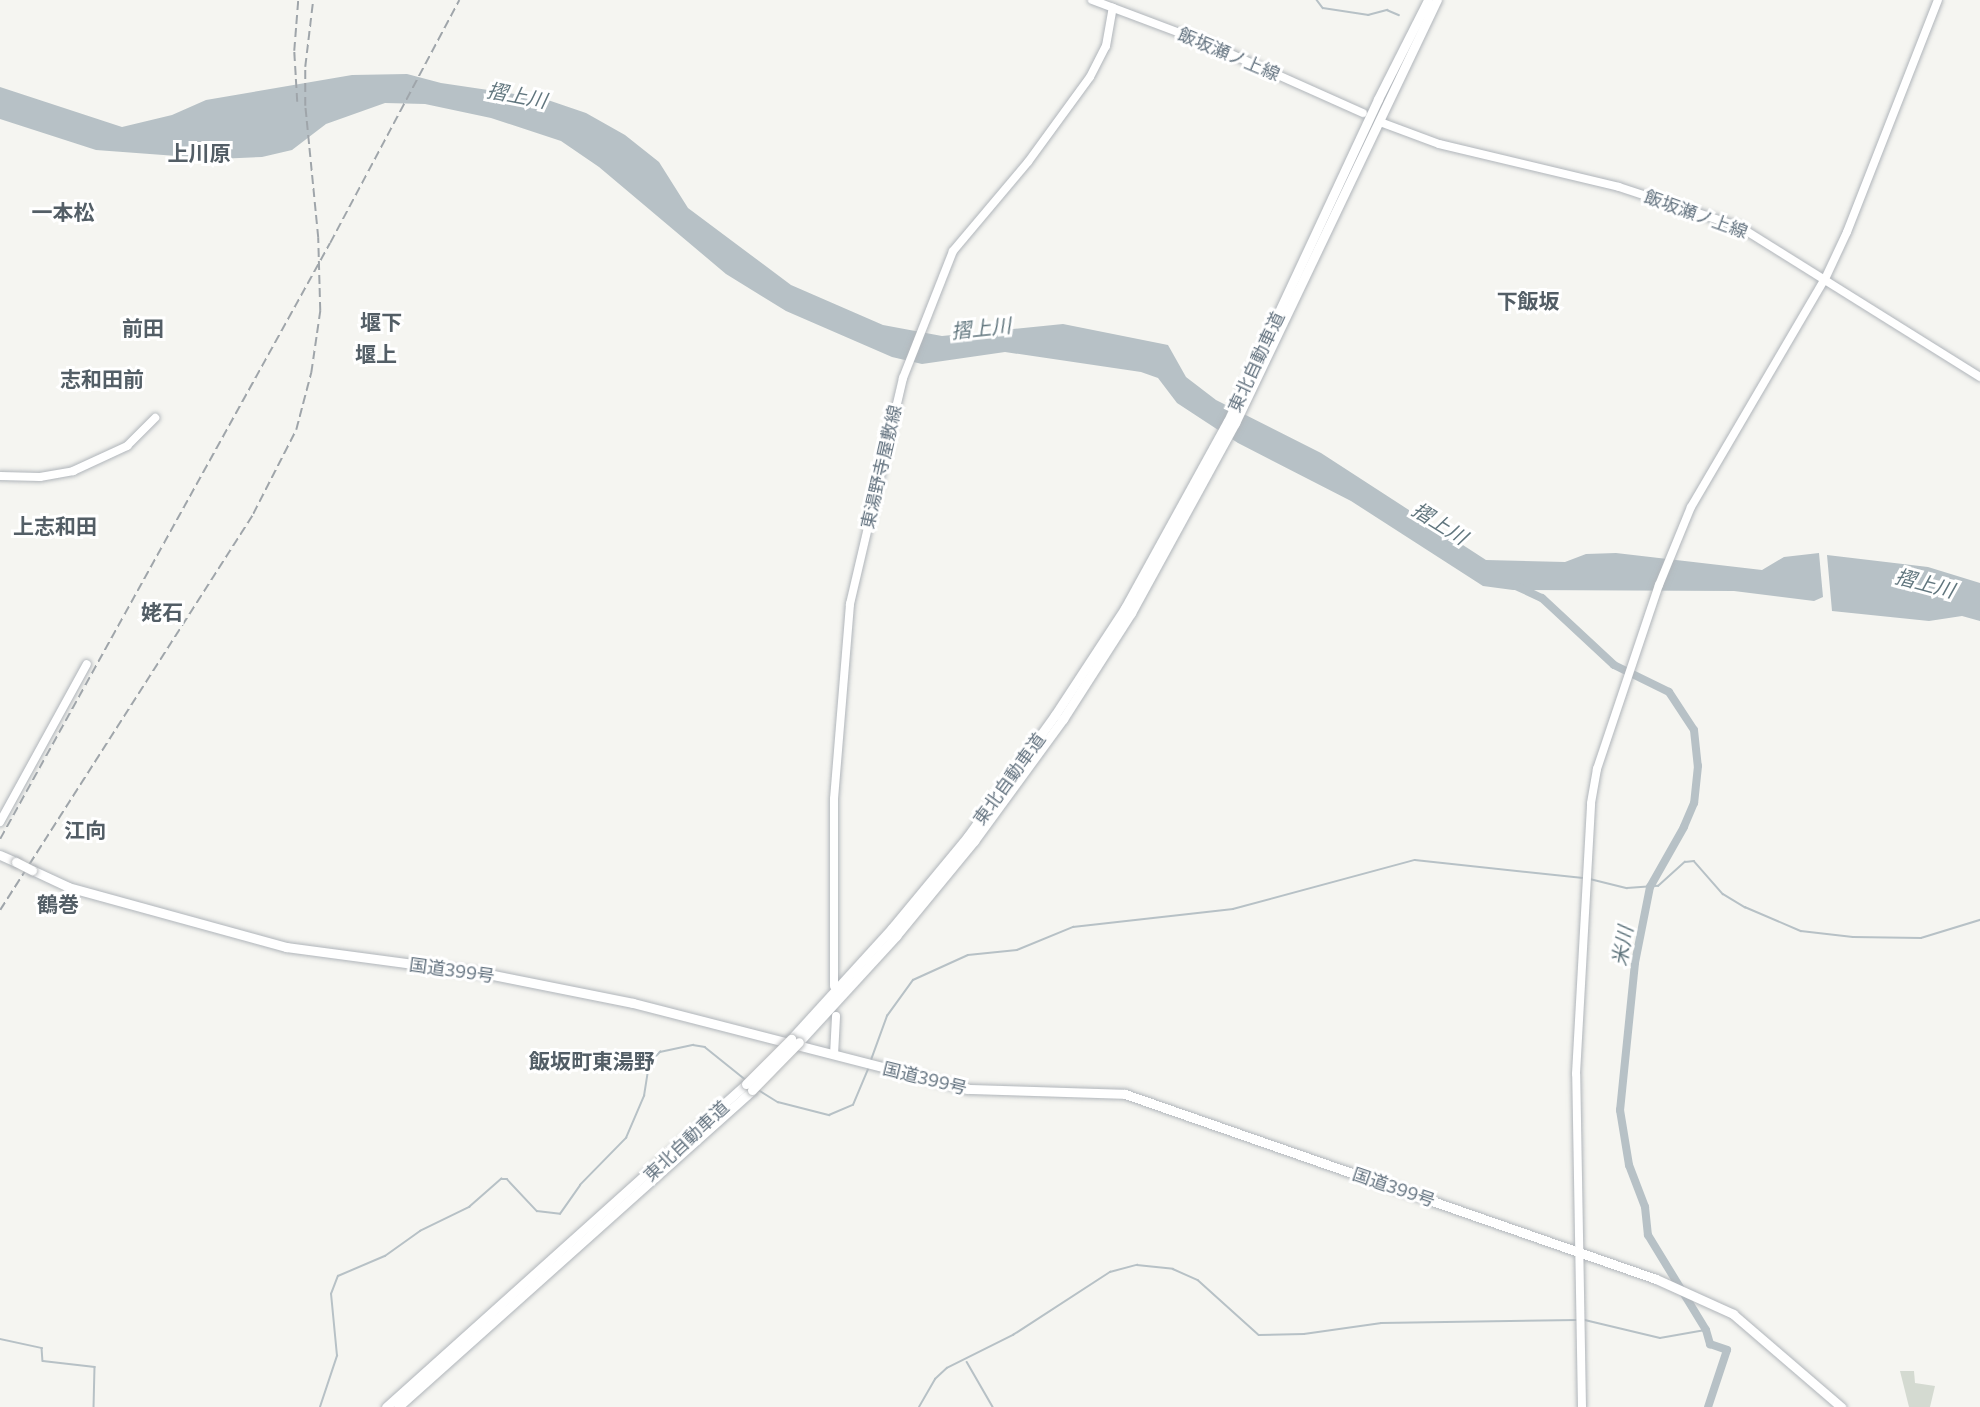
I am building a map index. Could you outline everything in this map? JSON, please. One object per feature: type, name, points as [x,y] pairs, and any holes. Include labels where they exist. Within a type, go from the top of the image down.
[{"type":"highway","name":"東北自動車道","points":[[398,1407],[749,1087],[795,1041],[919,897],[1007,783],[1125,608],[1207,471],[1257,372],[1428,0]]},
{"type":"highway","name":"東北自動車道","points":[[1298,281],[1437,0]]},
{"type":"highway","name":"国道399号","points":[[0,855],[68,887],[286,947],[488,974],[633,1003],[967,1089],[1125,1094],[1578,1251],[1685,1293],[1746,1323],[1841,1407]]},
{"type":"highway","name":"東北自動車道","points":[[386,1407],[749,1087]]},
{"type":"main road","name":"飯坂瀬ノ上線","points":[[1092,0],[1204,42],[1363,113]]},
{"type":"main road","points":[[1582,1407],[1576,1074],[1591,803],[1597,769],[1632,663],[1690,507],[1825,279],[1848,232],[1938,0]]},
{"type":"main road","name":"東湯野寺屋敷線","points":[[834,986],[833,816],[850,604],[903,378],[938,284],[967,230],[1028,162],[1090,77],[1106,46],[1113,8]]},
{"type":"main road","name":"飯坂瀬ノ上線","points":[[1380,122],[1439,144],[1619,187],[1692,210],[1757,236],[1980,377]]},
{"type":"main road","points":[[0,476],[39,477],[73,471],[127,446],[155,418]]},
{"type":"main road","points":[[0,822],[87,664]]},
{"type":"main road","points":[[834,1054],[836,1016]]},
{"type":"shaded area","points":[[1900,1371],[1914,1371],[1915,1383],[1935,1386],[1930,1407],[1909,1407]]},
{"type":"water","name":"摺上川","points":[[407,74],[441,83],[542,98],[586,113],[625,135],[659,162],[688,208],[791,285],[883,325],[942,336],[1063,324],[1168,345],[1186,377],[1216,400],[1321,453],[1486,560],[1565,562],[1586,554],[1616,553],[1762,570],[1784,557],[1819,553],[1823,597],[1814,601],[1734,591],[1513,590],[1483,586],[1351,501],[1238,443],[1177,403],[1158,378],[1141,372],[1005,352],[922,364],[892,357],[786,311],[726,274],[599,167],[561,141],[491,118],[425,104],[385,103],[326,124],[292,150],[262,157],[217,159],[96,150],[0,119],[0,87],[122,127],[172,115],[206,100],[352,75]]},
{"type":"water","name":"摺上川","points":[[1827,555],[1928,567],[1980,583],[1980,621],[1962,616],[1929,621],[1832,611]]},
{"type":"waterway","points":[[1317,0],[1323,8],[1368,15],[1387,10],[1399,15]]},
{"type":"waterway","name":"米川","points":[[1516,586],[1542,598],[1614,665],[1669,692],[1694,730],[1698,766],[1694,803],[1684,827],[1650,887],[1635,963],[1620,1110],[1629,1165],[1645,1207],[1648,1235],[1706,1330],[1710,1344],[1727,1350],[1708,1407]]},
{"type":"waterway","points":[[871,1060],[887,1016],[913,980],[968,955],[1017,950],[1073,927],[1233,909],[1415,860],[1583,878]]},
{"type":"waterway","points":[[1590,879],[1627,888],[1658,886],[1685,862],[1694,861],[1723,894],[1745,907],[1801,931],[1853,937],[1921,938],[1980,920]]},
{"type":"waterway","points":[[320,1407],[337,1356],[331,1294],[338,1276],[385,1256],[420,1231],[469,1207],[501,1179],[507,1179],[537,1211],[560,1214],[580,1185],[626,1138],[644,1096],[649,1063],[660,1052],[693,1045],[705,1047],[746,1080]]},
{"type":"waterway","points":[[757,1089],[778,1102],[829,1115],[853,1105],[869,1067]]},
{"type":"waterway","points":[[919,1407],[935,1379],[947,1368],[1013,1335],[1110,1272],[1137,1265],[1173,1269],[1198,1280],[1259,1335],[1304,1334],[1381,1323],[1577,1320]]},
{"type":"waterway","points":[[1585,1320],[1660,1338],[1706,1330]]},
{"type":"waterway","points":[[0,1339],[42,1348],[43,1361],[95,1367],[94,1407]]},
{"type":"waterway","points":[[967,1362],[993,1407]]},
{"type":"railway","points":[[297,102],[294,51],[298,0]]},
{"type":"railway","points":[[0,910],[253,514],[296,430],[311,373],[320,311],[318,238],[305,106],[305,67],[313,0]]},
{"type":"railway","points":[[0,839],[330,243],[459,0]]},
{"type":"district","name":"上川原","points":[[199,153]]},
{"type":"district","name":"一本松","points":[[63,212]]},
{"type":"district","name":"下飯坂","points":[[1528,301]]},
{"type":"district","name":"堰下","points":[[381,322]]},
{"type":"district","name":"前田","points":[[143,328]]},
{"type":"district","name":"堰上","points":[[376,354]]},
{"type":"district","name":"志和田前","points":[[102,379]]},
{"type":"district","name":"上志和田","points":[[55,526]]},
{"type":"district","name":"姥石","points":[[162,612]]},
{"type":"district","name":"江向","points":[[85,830]]},
{"type":"district","name":"鶴巻","points":[[58,904]]},
{"type":"district","name":"飯坂町東湯野","points":[[592,1061]]}]
